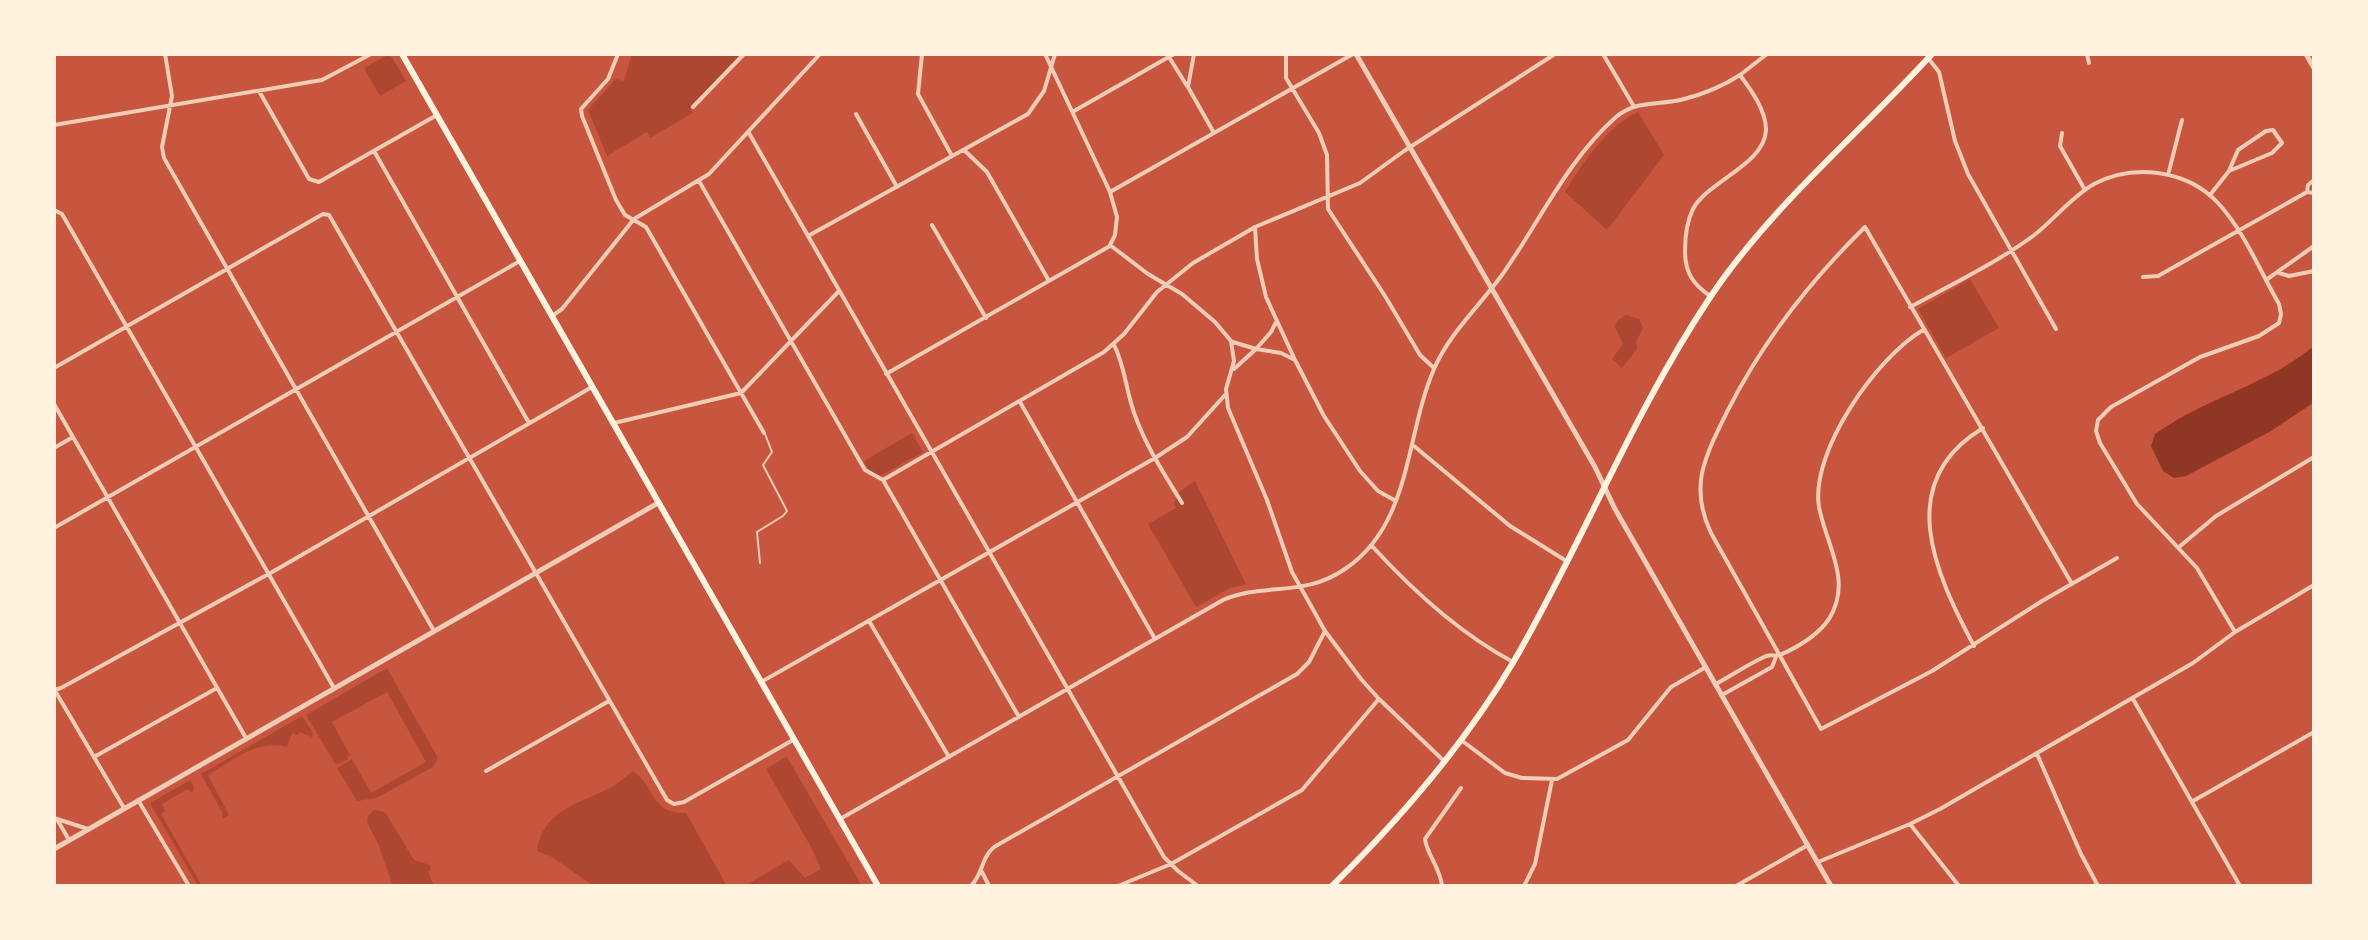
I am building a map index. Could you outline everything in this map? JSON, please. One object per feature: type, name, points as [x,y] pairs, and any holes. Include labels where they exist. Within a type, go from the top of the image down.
[{"type":"main road","points":[[402,54],[878,886]]},
{"type":"main road","points":[[1332,886],[1403,813],[1461,740],[1513,662],[1568,562],[1675,351],[1710,296],[1766,225],[1930,56]]},
{"type":"street","points":[[165,54],[172,96],[162,153],[434,631]]},
{"type":"street","points":[[54,125],[322,80],[371,54]]},
{"type":"street","points":[[618,54],[604,85],[581,109],[611,191],[625,215],[646,227],[764,433]]},
{"type":"street","points":[[693,107],[744,54]]},
{"type":"street","points":[[552,316],[562,309],[634,219],[699,181],[749,133],[820,54]]},
{"type":"street","points":[[922,54],[918,94],[952,156]]},
{"type":"street","points":[[886,374],[1050,282],[1110,245],[1115,235],[1117,217],[1110,192],[1045,54]]},
{"type":"street","points":[[808,236],[1028,114],[1044,91],[1055,54]]},
{"type":"street","points":[[1188,87],[1194,54]]},
{"type":"street","points":[[1286,54],[1285,71],[1323,144],[1328,164],[1330,213],[1420,355],[1435,368]]},
{"type":"street","points":[[1110,192],[1355,54],[1831,886]]},
{"type":"street","points":[[883,480],[1114,345],[1165,284],[1219,246],[1255,227],[1360,183],[1555,54]]},
{"type":"street","points":[[1603,54],[1633,105]]},
{"type":"street","points":[[840,819],[1234,595],[1301,588],[1346,569],[1372,546],[1396,501],[1435,368],[1446,348],[1492,289],[1573,167],[1604,129],[1633,105],[1682,100],[1712,90],[1740,75],[1767,54]]},
{"type":"street","points":[[2087,54],[2089,63]]},
{"type":"street","points":[[2306,54],[2314,68]]},
{"type":"street","points":[[1074,111],[1172,56],[1214,133]]},
{"type":"street","points":[[1930,56],[1939,72],[1959,156],[2056,329]]},
{"type":"street","points":[[1710,296],[1695,284],[1687,269],[1685,244],[1689,221],[1701,198],[1737,170],[1761,146],[1766,129],[1761,110],[1740,75]]},
{"type":"street","points":[[259,91],[309,179],[314,182],[321,181],[437,115]]},
{"type":"street","points":[[856,114],[897,187]]},
{"type":"street","points":[[2168,175],[2182,120]]},
{"type":"street","points":[[2210,195],[2246,143],[2270,129],[2277,133],[2282,143],[2276,150],[2229,171]]},
{"type":"street","points":[[749,133],[1171,864],[1198,886]]},
{"type":"street","points":[[2062,133],[2060,146],[2085,190]]},
{"type":"street","points":[[964,150],[987,172],[1050,282]]},
{"type":"street","points":[[374,151],[529,423]]},
{"type":"street","points":[[1910,307],[2033,236],[2085,190],[2119,175],[2142,172],[2168,175],[2195,185],[2210,195],[2226,212],[2266,280],[2280,309],[2280,318],[2275,327],[2259,336],[2200,357],[2111,407],[2098,420],[2097,435],[2127,490],[2147,517],[2179,547],[2205,580],[2235,632]]},
{"type":"street","points":[[2307,192],[2308,185],[2314,180]]},
{"type":"street","points":[[699,181],[865,470],[883,480],[1019,717]]},
{"type":"street","points":[[2143,277],[2158,276],[2307,192],[2314,193]]},
{"type":"street","points":[[54,210],[62,214],[334,688]]},
{"type":"street","points":[[54,368],[323,214],[332,217],[664,797],[670,803],[684,802],[793,740]]},
{"type":"street","points":[[932,225],[986,318]]},
{"type":"street","points":[[1255,227],[1261,280],[1276,322],[1295,360],[1324,416],[1360,471],[1378,491],[1396,501]]},
{"type":"street","points":[[2072,584],[1865,227],[1822,270],[1764,348],[1723,421],[1702,475],[1701,506],[1707,525],[1821,729],[1896,692],[2117,558]]},
{"type":"street","points":[[761,682],[1155,458],[1187,437],[1225,395],[1233,371],[1231,341],[1215,322],[1182,294],[1110,245]]},
{"type":"street","points":[[2266,280],[2314,246]]},
{"type":"street","points":[[54,528],[520,261]]},
{"type":"street","points":[[2279,273],[2289,276],[2314,271]]},
{"type":"street","points":[[614,423],[741,393],[839,291]]},
{"type":"street","points":[[1233,371],[1271,332],[1276,322]]},
{"type":"street","points":[[1716,684],[1765,656],[1778,656],[1823,626],[1837,599],[1839,571],[1822,518],[1819,495],[1822,469],[1848,414],[1877,371],[1899,346],[1923,330]]},
{"type":"street","points":[[1231,341],[1281,353],[1295,360]]},
{"type":"street","points":[[1114,345],[1135,418],[1182,503]]},
{"type":"street","points":[[124,808],[54,690],[269,573],[592,387]]},
{"type":"street","points":[[1225,395],[1233,425],[1258,478],[1288,562],[1325,631],[1379,699],[1445,761]]},
{"type":"street","points":[[1020,402],[1155,639]]},
{"type":"street","points":[[54,404],[246,739]]},
{"type":"street","points":[[1974,646],[1941,572],[1928,514],[1931,493],[1942,466],[1958,446],[1983,428]]},
{"type":"street","points":[[54,448],[73,437]]},
{"type":"street","points":[[1414,446],[1510,526],[1568,562]]},
{"type":"street","points":[[2179,547],[2216,516],[2314,457]]},
{"type":"street","points":[[54,849],[658,503]]},
{"type":"street","points":[[1372,546],[1449,619],[1513,662]]},
{"type":"street","points":[[1818,862],[1910,824],[2037,754],[2193,663],[2235,632],[2314,585]]},
{"type":"street","points":[[869,621],[949,757]]},
{"type":"street","points":[[971,886],[994,847],[1297,674],[1309,662],[1325,631]]},
{"type":"street","points":[[1722,695],[1772,667],[1778,656]]},
{"type":"street","points":[[1461,740],[1505,773],[1522,778],[1552,780],[1628,740],[1671,687],[1706,667]]},
{"type":"street","points":[[94,757],[217,688]]},
{"type":"street","points":[[1118,886],[1171,864],[1302,790],[1379,699]]},
{"type":"street","points":[[2133,699],[2240,886]]},
{"type":"street","points":[[486,771],[609,701]]},
{"type":"street","points":[[2193,801],[2314,732]]},
{"type":"street","points":[[2037,754],[2098,886]]},
{"type":"street","points":[[1524,886],[1535,864],[1552,780]]},
{"type":"street","points":[[1442,886],[1439,867],[1425,839],[1461,788]]},
{"type":"street","points":[[138,800],[188,886]]},
{"type":"street","points":[[55,819],[88,829]]},
{"type":"street","points":[[55,819],[69,840]]},
{"type":"street","points":[[1910,824],[1959,886]]},
{"type":"street","points":[[1736,886],[1808,845]]},
{"type":"street","points":[[982,872],[989,886]]},
{"type":"lane","points":[[760,563],[757,532],[787,511],[763,465],[772,448],[764,433]]},
{"type":"shaded area","points":[[632,54],[741,54],[690,107],[693,113],[650,138],[647,132],[607,156],[588,110],[616,79],[624,81]]},
{"type":"shaded area","points":[[386,56],[392,57],[406,81],[380,96],[364,68]]},
{"type":"shaded area","points":[[1638,112],[1664,155],[1607,230],[1565,192],[1606,136]]},
{"type":"shaded area","points":[[1970,279],[1999,328],[1946,358],[1918,309]]},
{"type":"shaded area","points":[[1626,315],[1639,319],[1643,328],[1636,342],[1637,349],[1622,368],[1612,359],[1623,344],[1615,327],[1618,320]]},
{"type":"shaded area","points":[[2314,346],[2313,403],[2271,431],[2186,476],[2174,478],[2163,471],[2151,446],[2155,434],[2174,421],[2296,360]]},
{"type":"shaded area","points":[[912,433],[923,452],[880,476],[869,470],[864,461]]},
{"type":"shaded area","points":[[1195,481],[1246,584],[1228,589],[1196,607],[1148,524],[1176,508],[1174,503],[1180,491]]},
{"type":"shaded area","points":[[387,668],[438,758],[433,767],[376,798],[357,801],[337,768],[352,759],[371,793],[426,762],[387,692],[332,722],[351,757],[347,755],[348,759],[336,765],[306,715]]},
{"type":"shaded area","points":[[302,716],[313,733],[312,737],[292,733],[287,747],[276,745],[255,749],[208,775],[229,815],[223,818],[201,774]]},
{"type":"shaded area","points":[[787,756],[862,886],[744,886],[789,860],[805,878],[821,869],[766,769]]},
{"type":"shaded area","points":[[633,771],[659,804],[674,812],[686,813],[727,886],[594,886],[552,857],[537,851],[541,837],[555,817],[612,787]]},
{"type":"shaded area","points":[[190,780],[193,793],[188,789],[162,804],[165,811],[161,814],[202,886],[198,886],[150,803]]},
{"type":"shaded area","points":[[374,810],[385,812],[414,860],[430,865],[431,870],[428,871],[434,886],[393,886],[367,822]]}]
